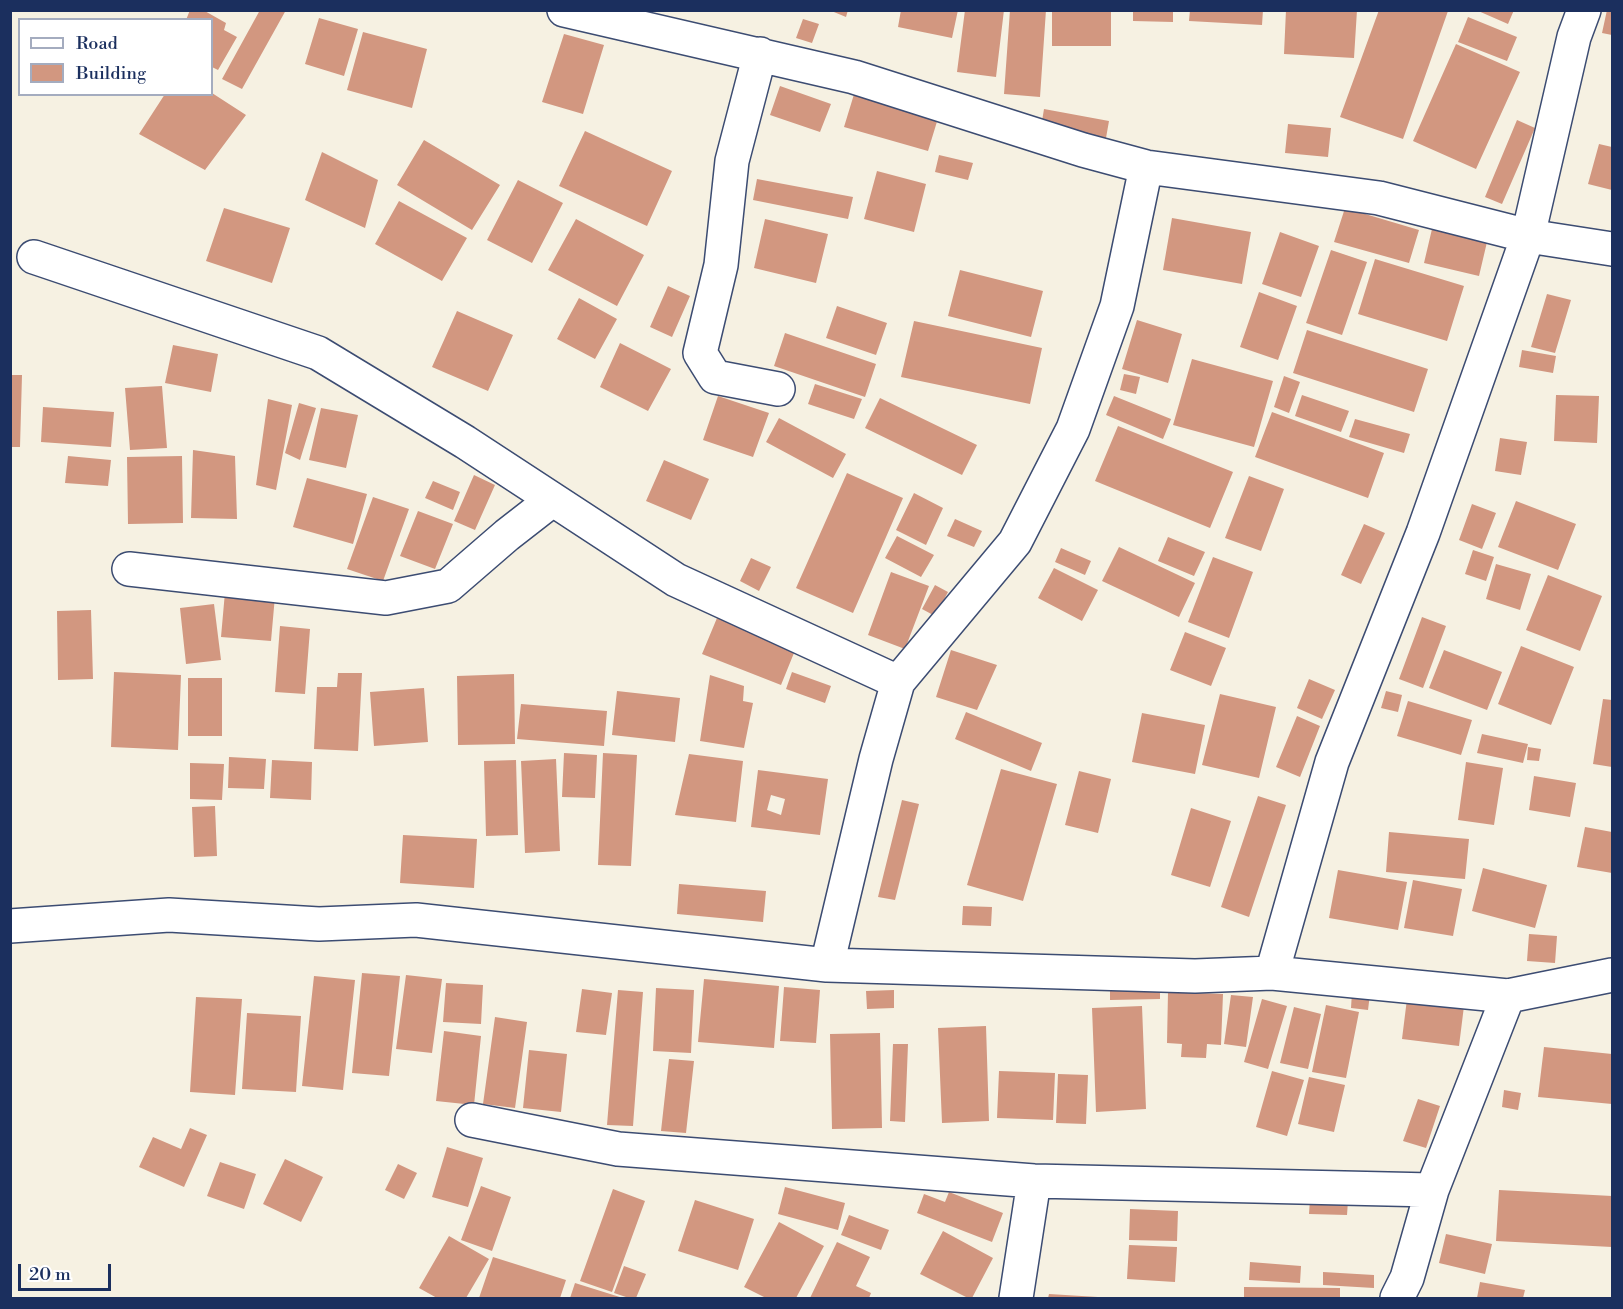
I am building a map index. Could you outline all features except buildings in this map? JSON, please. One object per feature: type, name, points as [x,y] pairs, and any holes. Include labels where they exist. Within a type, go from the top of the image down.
[{"type":"street","points":[[564,10],[854,77],[1083,150],[1146,167],[1379,198],[1528,236],[1612,249]]},
{"type":"street","points":[[1272,973],[1332,762],[1423,533],[1528,236],[1574,37],[1584,10]]},
{"type":"street","points":[[760,54],[732,161],[721,265],[700,353],[715,377],[778,389]]},
{"type":"street","points":[[827,965],[876,759],[898,682],[1015,542],[1073,429],[1117,306],[1146,167]]},
{"type":"street","points":[[34,257],[318,353],[465,442],[676,580],[898,682]]},
{"type":"street","points":[[129,568],[386,598],[448,586],[552,500]]},
{"type":"street","points":[[10,926],[169,915],[319,924],[416,920],[827,965],[1196,976],[1272,973],[1508,996],[1612,975]]},
{"type":"street","points":[[1397,1299],[1407,1278],[1432,1190],[1508,996]]},
{"type":"street","points":[[472,1119],[618,1149],[1034,1182],[1432,1190]]},
{"type":"street","points":[[1016,1299],[1034,1182]]}]
